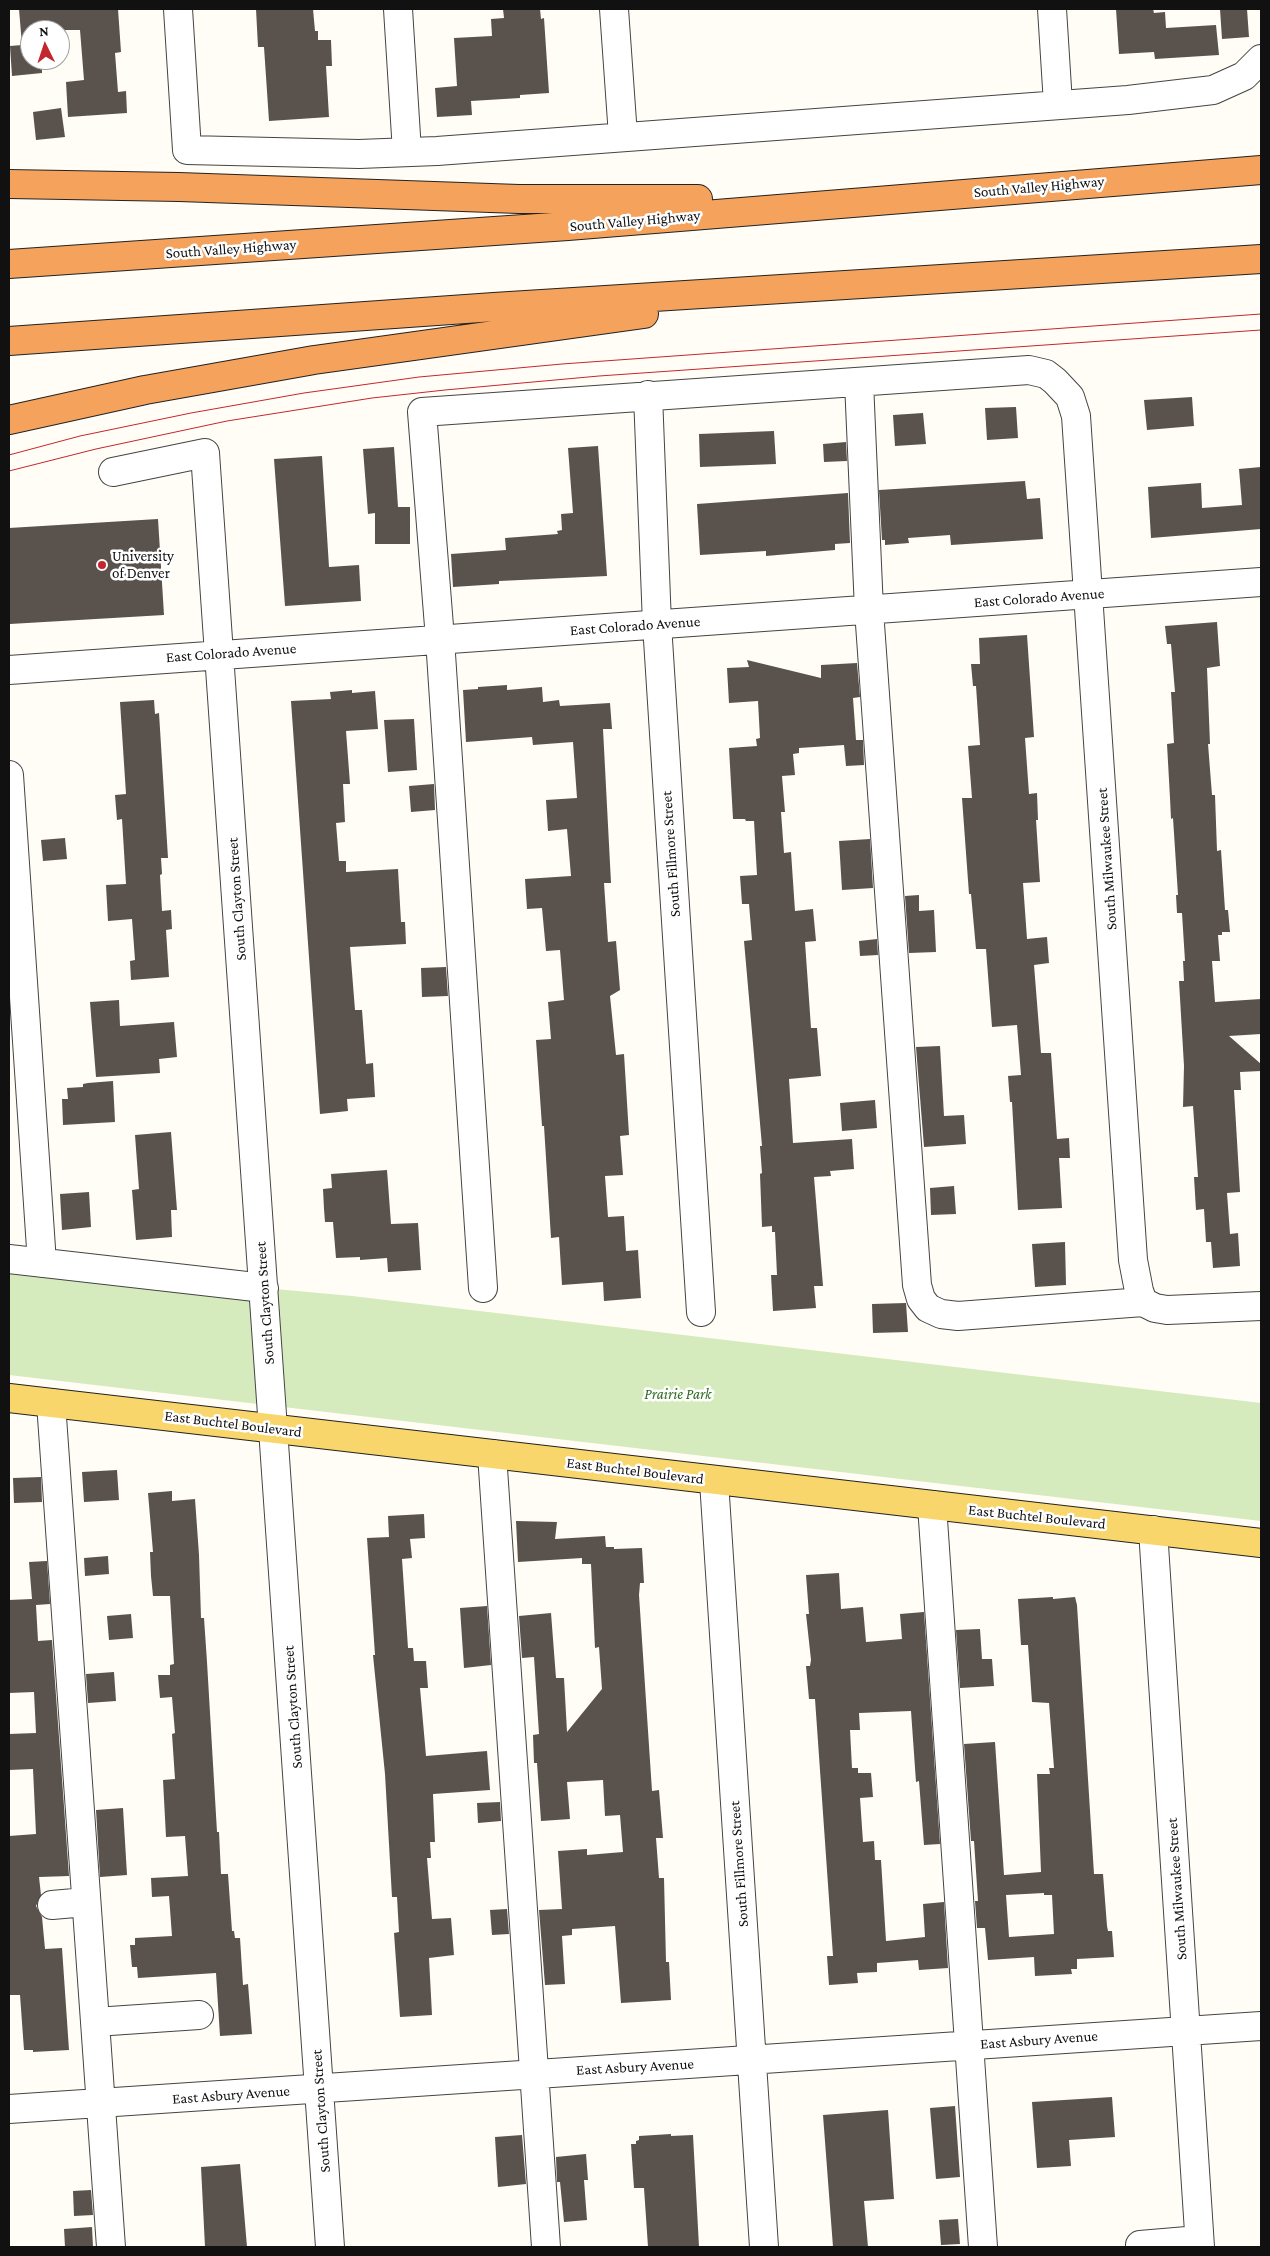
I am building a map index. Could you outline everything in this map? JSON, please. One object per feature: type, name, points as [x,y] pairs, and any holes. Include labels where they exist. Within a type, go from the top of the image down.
[{"type":"highway","name":"South Valley Highway","points":[[9,264],[568,226],[1261,170]]},
{"type":"highway","points":[[9,184],[179,187],[519,199],[945,195]]},
{"type":"highway","points":[[9,341],[484,308],[1261,259]]},
{"type":"highway","points":[[9,420],[145,390],[361,352],[893,282]]},
{"type":"main road","name":"East Buchtel Boulevard","points":[[9,1398],[1261,1543]]},
{"type":"street","points":[[178,9],[188,150],[359,154],[407,152],[1177,95],[1213,90],[1244,76],[1261,58]]},
{"type":"street","points":[[398,9],[407,152]]},
{"type":"street","points":[[614,9],[623,136]]},
{"type":"street","points":[[1052,9],[1058,104]]},
{"type":"street","name":"South Milwaukee Street","points":[[440,639],[422,412],[648,395],[1036,372],[1046,374],[1062,388],[1070,397],[1076,416],[1090,595],[1133,1260],[1138,1290],[1143,1302]]},
{"type":"street","points":[[859,382],[869,610],[916,1266],[921,1299],[928,1308],[941,1314],[958,1316],[1143,1302],[1155,1308],[1167,1310],[1261,1306]]},
{"type":"street","name":"South Fillmore Street","points":[[648,395],[657,624],[701,1312]]},
{"type":"street","name":"South Clayton Street","points":[[113,472],[205,453],[330,2247]]},
{"type":"street","name":"East Colorado Avenue","points":[[9,670],[1261,582]]},
{"type":"street","points":[[440,639],[484,1288]]},
{"type":"street","points":[[9,775],[42,1263]]},
{"type":"street","points":[[9,1259],[264,1288]]},
{"type":"street","points":[[51,1403],[110,2247]]},
{"type":"street","points":[[492,1454],[546,2247]]},
{"type":"street","name":"South Fillmore Street","points":[[714,1481],[764,2247]]},
{"type":"street","points":[[932,1505],[983,2247]]},
{"type":"street","name":"South Milwaukee Street","points":[[1153,1530],[1199,2244]]},
{"type":"street","points":[[52,1904],[86,1902]]},
{"type":"street","points":[[95,2022],[199,2016]]},
{"type":"street","name":"East Asbury Avenue","points":[[9,2109],[1261,2026]]},
{"type":"street","points":[[1140,2245],[1199,2244]]},
{"type":"green space","name":"Prairie Park","points":[[9,1259],[352,1296],[1261,1403],[1261,1521],[9,1375]]},
{"type":"building","points":[[19,9],[118,9],[121,52],[115,53],[118,92],[126,91],[127,113],[68,117],[66,82],[84,80],[80,30],[70,30],[70,20],[20,21]]},
{"type":"building","points":[[256,9],[313,9],[315,31],[318,31],[318,40],[331,40],[332,66],[326,66],[329,117],[269,121],[264,47],[258,47]]},
{"type":"building","points":[[503,9],[540,9],[541,19],[544,18],[549,93],[520,95],[520,98],[471,101],[472,115],[437,117],[435,88],[457,86],[454,38],[492,36],[491,19],[504,18]]},
{"type":"building","points":[[1116,9],[1153,9],[1154,13],[1165,12],[1166,28],[1216,25],[1219,55],[1155,59],[1154,52],[1119,54]]},
{"type":"building","points":[[1220,9],[1247,9],[1249,37],[1222,39]]},
{"type":"building","points":[[20,45],[20,70],[42,70],[42,73],[12,76],[10,46]]},
{"type":"building","points":[[61,108],[65,137],[36,140],[33,112]]},
{"type":"building","points":[[1192,397],[1194,426],[1147,430],[1144,400]]},
{"type":"building","points":[[1016,407],[1018,438],[987,440],[985,408]]},
{"type":"building","points":[[923,413],[926,444],[895,446],[893,415]]},
{"type":"building","points":[[774,431],[776,464],[700,467],[699,434]]},
{"type":"building","points":[[846,442],[847,461],[824,462],[823,444]]},
{"type":"building","points":[[598,446],[607,576],[499,581],[499,584],[453,587],[451,554],[506,550],[505,538],[558,534],[557,531],[562,530],[561,514],[573,513],[568,448]]},
{"type":"building","points":[[394,447],[398,507],[410,507],[410,544],[375,544],[375,513],[368,514],[363,449]]},
{"type":"building","points":[[322,456],[329,567],[359,565],[361,601],[285,606],[274,459]]},
{"type":"building","points":[[1261,467],[1261,529],[1151,538],[1148,487],[1201,483],[1202,508],[1242,505],[1239,469]]},
{"type":"building","points":[[1025,481],[1027,499],[1040,498],[1043,539],[951,545],[950,535],[908,538],[909,543],[885,545],[885,540],[882,540],[879,490]]},
{"type":"building","points":[[848,493],[850,543],[835,544],[835,550],[766,556],[766,551],[700,555],[697,504]]},
{"type":"building","points":[[158,519],[164,615],[10,624],[9,528]]},
{"type":"building","points":[[1217,622],[1220,666],[1207,668],[1210,744],[1208,744],[1212,795],[1215,795],[1217,851],[1221,850],[1225,910],[1228,910],[1230,932],[1222,932],[1222,935],[1218,935],[1220,961],[1212,961],[1215,1002],[1261,999],[1261,1034],[1229,1036],[1261,1064],[1261,1071],[1240,1072],[1241,1090],[1234,1090],[1240,1192],[1227,1193],[1230,1234],[1238,1233],[1240,1266],[1213,1268],[1211,1242],[1206,1242],[1204,1209],[1196,1210],[1194,1177],[1198,1177],[1193,1106],[1183,1107],[1184,1066],[1179,981],[1184,981],[1183,961],[1185,961],[1182,913],[1177,913],[1176,895],[1178,895],[1167,744],[1174,743],[1171,692],[1175,692],[1171,644],[1167,644],[1165,626]]},
{"type":"building","points":[[1027,635],[1034,737],[1025,738],[1029,794],[1037,793],[1038,820],[1036,820],[1040,882],[1023,883],[1027,939],[1047,937],[1049,963],[1034,965],[1041,1053],[1051,1053],[1057,1139],[1069,1138],[1070,1158],[1059,1158],[1062,1208],[1018,1210],[1012,1102],[1010,1102],[1008,1076],[1021,1075],[1017,1025],[992,1027],[986,949],[976,949],[971,894],[969,894],[962,798],[972,798],[968,746],[980,745],[976,686],[973,686],[971,664],[980,664],[979,638]]},
{"type":"building","points":[[747,660],[821,678],[821,665],[857,663],[860,697],[853,698],[856,740],[863,740],[864,765],[846,766],[844,745],[799,748],[799,753],[793,754],[795,775],[782,776],[785,812],[781,812],[784,853],[791,852],[795,911],[813,909],[816,941],[805,942],[811,1028],[817,1028],[821,1076],[789,1079],[793,1143],[852,1139],[854,1169],[830,1171],[831,1176],[814,1177],[823,1286],[814,1286],[816,1308],[773,1311],[771,1275],[777,1275],[775,1232],[772,1232],[772,1226],[762,1227],[760,1146],[762,1146],[744,941],[752,940],[749,904],[742,904],[740,876],[757,875],[754,821],[733,819],[729,748],[757,746],[756,739],[760,738],[758,701],[729,703],[727,668],[749,667]]},
{"type":"building","points":[[507,685],[507,690],[542,687],[543,702],[559,700],[560,706],[610,703],[612,729],[603,729],[611,883],[604,883],[608,942],[616,941],[620,990],[610,996],[616,1055],[624,1054],[629,1135],[620,1136],[623,1175],[605,1176],[608,1217],[624,1216],[626,1251],[638,1250],[641,1298],[604,1301],[603,1282],[562,1285],[559,1237],[551,1238],[536,1040],[551,1039],[548,1002],[564,1000],[560,950],[546,951],[542,908],[527,909],[525,879],[571,876],[567,829],[548,831],[546,800],[577,798],[573,742],[533,745],[532,737],[466,742],[463,690]]},
{"type":"building","points":[[352,690],[352,693],[375,691],[378,729],[346,731],[350,784],[343,784],[345,822],[336,823],[339,861],[346,861],[346,872],[398,869],[401,922],[405,922],[406,944],[350,947],[355,1010],[362,1010],[366,1064],[373,1063],[375,1097],[347,1099],[348,1111],[320,1114],[291,701],[331,699],[330,692]]},
{"type":"building","points":[[154,700],[155,714],[159,713],[168,858],[161,858],[162,911],[171,910],[172,929],[166,930],[169,977],[131,980],[130,961],[135,960],[132,919],[108,921],[106,885],[126,884],[122,819],[117,820],[115,795],[126,794],[120,702]]},
{"type":"building","points":[[414,719],[417,770],[388,772],[384,720]]},
{"type":"building","points":[[434,784],[435,810],[411,812],[409,786]]},
{"type":"building","points":[[65,838],[67,859],[43,861],[41,840]]},
{"type":"building","points":[[870,839],[873,888],[842,890],[839,841]]},
{"type":"building","points":[[919,895],[919,911],[934,910],[936,952],[909,953],[905,896]]},
{"type":"building","points":[[877,939],[878,955],[860,956],[859,941]]},
{"type":"building","points":[[446,967],[448,996],[422,997],[421,968]]},
{"type":"building","points":[[119,1000],[120,1026],[174,1022],[177,1057],[159,1059],[160,1073],[96,1077],[90,1002]]},
{"type":"building","points":[[940,1046],[944,1116],[964,1115],[966,1144],[924,1147],[916,1047]]},
{"type":"building","points":[[113,1081],[115,1122],[63,1125],[62,1099],[68,1099],[67,1088],[83,1087],[83,1084],[88,1083]]},
{"type":"building","points":[[875,1100],[877,1128],[842,1131],[840,1103]]},
{"type":"building","points":[[171,1132],[177,1210],[171,1210],[172,1237],[136,1240],[132,1190],[139,1189],[135,1135]]},
{"type":"building","points":[[387,1170],[391,1224],[418,1223],[421,1270],[388,1272],[387,1258],[360,1260],[360,1257],[336,1258],[333,1222],[325,1222],[324,1209],[323,1189],[332,1188],[331,1174]]},
{"type":"building","points":[[954,1186],[956,1214],[931,1215],[930,1188]]},
{"type":"building","points":[[89,1192],[91,1227],[62,1230],[60,1194]]},
{"type":"building","points":[[1065,1242],[1066,1285],[1035,1287],[1032,1244]]},
{"type":"building","points":[[906,1303],[908,1332],[873,1333],[872,1304]]},
{"type":"building","points":[[117,1470],[119,1500],[84,1502],[82,1472]]},
{"type":"building","points":[[41,1477],[42,1502],[14,1503],[13,1478]]},
{"type":"building","points":[[172,1491],[172,1501],[195,1499],[201,1618],[204,1618],[221,1874],[228,1874],[232,1931],[234,1931],[235,1938],[240,1938],[243,1985],[248,1984],[252,2034],[220,2036],[216,1973],[138,1978],[137,1967],[132,1967],[130,1945],[135,1945],[135,1938],[172,1936],[169,1896],[152,1897],[151,1878],[188,1876],[185,1836],[166,1837],[163,1780],[175,1779],[172,1734],[175,1733],[172,1697],[160,1698],[158,1675],[170,1675],[170,1665],[174,1664],[170,1596],[153,1596],[150,1552],[153,1552],[148,1493]]},
{"type":"building","points":[[424,1514],[425,1538],[410,1539],[412,1558],[402,1559],[408,1648],[413,1648],[414,1661],[426,1661],[428,1688],[420,1688],[426,1756],[487,1751],[490,1790],[433,1794],[435,1842],[430,1842],[431,1858],[427,1858],[432,1919],[451,1918],[454,1955],[429,1958],[432,2015],[400,2017],[394,1933],[399,1932],[397,1897],[392,1897],[385,1774],[373,1655],[375,1655],[367,1538],[389,1537],[388,1516]]},
{"type":"building","points":[[516,1521],[557,1522],[555,1539],[605,1536],[606,1547],[614,1547],[614,1549],[642,1548],[644,1583],[640,1583],[639,1595],[652,1791],[659,1790],[663,1838],[656,1838],[659,1878],[664,1878],[666,1962],[669,1962],[671,2000],[621,2003],[615,1926],[572,1929],[572,1935],[562,1936],[565,1984],[545,1985],[539,1910],[562,1909],[558,1851],[587,1849],[587,1855],[623,1852],[620,1815],[605,1816],[603,1780],[567,1782],[570,1819],[541,1821],[537,1763],[534,1763],[533,1735],[539,1734],[534,1657],[522,1658],[519,1616],[551,1613],[556,1678],[564,1678],[567,1732],[602,1689],[599,1647],[595,1648],[591,1564],[582,1564],[582,1558],[518,1562]]},
{"type":"building","points":[[108,1556],[109,1574],[85,1576],[84,1558]]},
{"type":"building","points":[[47,1561],[50,1604],[36,1605],[38,1641],[52,1640],[69,1876],[39,1877],[41,1895],[36,1906],[42,1917],[45,1949],[62,1948],[69,2050],[33,2052],[33,2050],[24,2050],[20,1995],[9,1995],[9,1836],[36,1834],[33,1769],[9,1770],[9,1734],[36,1733],[34,1692],[9,1693],[9,1600],[32,1599],[29,1562]]},
{"type":"building","points":[[839,1573],[841,1609],[863,1607],[866,1642],[902,1639],[900,1614],[924,1612],[940,1844],[924,1845],[919,1781],[916,1782],[911,1711],[859,1713],[860,1730],[850,1730],[852,1768],[858,1768],[858,1773],[871,1773],[873,1797],[860,1798],[863,1842],[874,1841],[875,1860],[881,1860],[886,1941],[925,1937],[923,1904],[944,1902],[948,1968],[919,1970],[918,1960],[877,1963],[877,1972],[857,1973],[858,1983],[829,1985],[827,1956],[833,1956],[815,1699],[809,1699],[806,1666],[810,1666],[811,1660],[806,1614],[809,1614],[806,1575]]},
{"type":"building","points":[[1075,1597],[1077,1605],[1094,1874],[1103,1874],[1107,1926],[1108,1931],[1112,1931],[1114,1957],[1077,1959],[1077,1969],[1071,1969],[1072,1974],[1035,1976],[1034,1957],[988,1960],[985,1928],[977,1928],[975,1901],[978,1901],[974,1841],[971,1841],[964,1744],[995,1742],[1004,1875],[1041,1872],[1037,1774],[1050,1774],[1049,1768],[1054,1768],[1049,1703],[1032,1702],[1028,1645],[1021,1645],[1018,1599]],"holes":[[[1044,1893],[1044,1895],[1052,1895],[1054,1934],[1009,1937],[1006,1895]]]},
{"type":"building","points":[[487,1606],[491,1665],[464,1668],[460,1608]]},
{"type":"building","points":[[131,1614],[133,1638],[109,1640],[107,1616]]},
{"type":"building","points":[[980,1629],[982,1659],[992,1659],[994,1686],[960,1688],[956,1630]]},
{"type":"building","points":[[114,1672],[116,1701],[88,1703],[86,1674]]},
{"type":"building","points":[[500,1802],[501,1821],[478,1823],[477,1803]]},
{"type":"building","points":[[123,1808],[127,1875],[100,1877],[96,1810]]},
{"type":"building","points":[[507,1909],[509,1934],[492,1935],[490,1910]]},
{"type":"building","points":[[1112,2097],[1115,2137],[1069,2140],[1071,2166],[1037,2168],[1032,2102]]},
{"type":"building","points":[[955,2106],[960,2177],[936,2179],[930,2108]]},
{"type":"building","points":[[888,2110],[894,2199],[864,2201],[868,2247],[833,2247],[823,2115]]},
{"type":"building","points":[[671,2134],[671,2136],[693,2135],[699,2247],[648,2247],[644,2188],[634,2188],[631,2144],[636,2144],[639,2136]]},
{"type":"building","points":[[522,2135],[526,2184],[498,2187],[495,2137]]},
{"type":"building","points":[[586,2154],[588,2180],[584,2180],[587,2220],[564,2222],[560,2182],[557,2182],[556,2157]]},
{"type":"building","points":[[240,2164],[247,2247],[205,2247],[201,2167]]},
{"type":"building","points":[[91,2190],[93,2215],[74,2216],[73,2191]]},
{"type":"building","points":[[958,2219],[960,2244],[941,2245],[939,2220]]},
{"type":"building","points":[[92,2227],[93,2247],[65,2247],[64,2229]]},
{"type":"tram line","points":[[9,455],[80,436],[191,413],[304,393],[419,377],[562,364],[1261,314]]},
{"type":"tram line","points":[[9,471],[96,449],[227,421],[372,398],[599,376],[1261,330]]},
{"type":"place","name":"University of Denver","points":[[102,565]]}]
